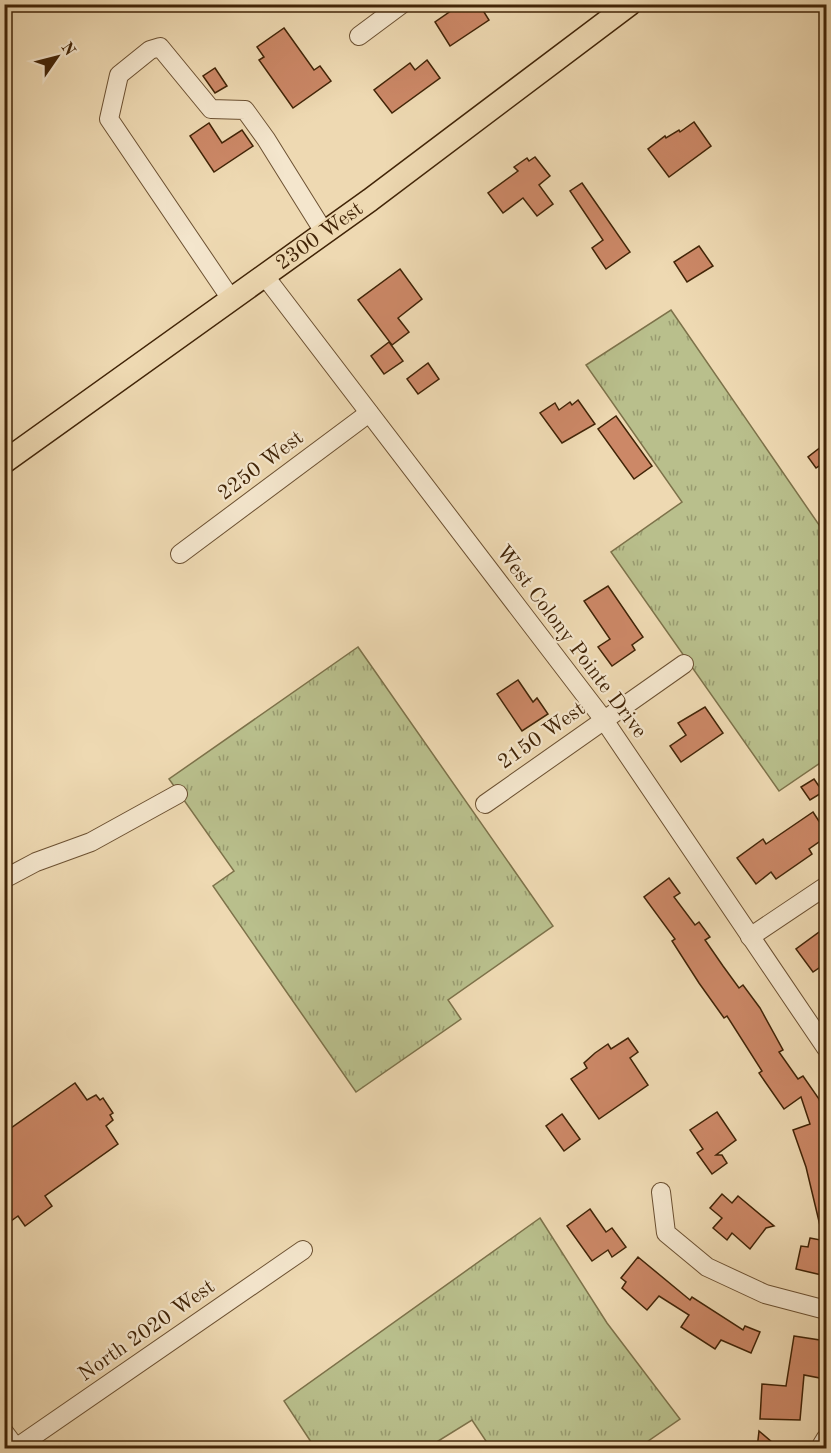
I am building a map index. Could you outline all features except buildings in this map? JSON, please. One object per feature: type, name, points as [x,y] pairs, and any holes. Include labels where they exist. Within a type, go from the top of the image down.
[{"type":"main road","name":"2300 West","points":[[4,462],[324,232],[630,4]]},
{"type":"street","points":[[359,36],[402,4]]},
{"type":"street","points":[[231,299],[109,120],[119,75],[150,50],[160,47],[211,109],[245,110],[266,139],[324,232]]},
{"type":"street","name":"West Colony Pointe Drive","points":[[264,275],[604,720],[826,1047]]},
{"type":"street","name":"2250 West","points":[[180,554],[369,413]]},
{"type":"street","name":"2150 West","points":[[484,804],[684,664]]},
{"type":"street","points":[[6,874],[91,842],[178,794]]},
{"type":"street","points":[[750,937],[826,886]]},
{"type":"street","points":[[661,1192],[666,1233],[707,1267],[765,1294],[826,1310]]},
{"type":"street","name":"North 2020 West","points":[[16,1449],[303,1250]]},
{"type":"street","points":[[4,1432],[16,1449]]},
{"type":"street","points":[[820,1449],[826,1438]]},
{"type":"green space","points":[[671,310],[826,535],[826,759],[779,791],[611,552],[682,502],[586,365]]},
{"type":"green space","points":[[358,647],[553,926],[448,1000],[461,1019],[356,1092],[213,886],[234,871],[169,779]]},
{"type":"green space","points":[[540,1218],[607,1323],[680,1419],[638,1448],[481,1448],[488,1444],[472,1420],[427,1448],[315,1448],[284,1401]]}]
